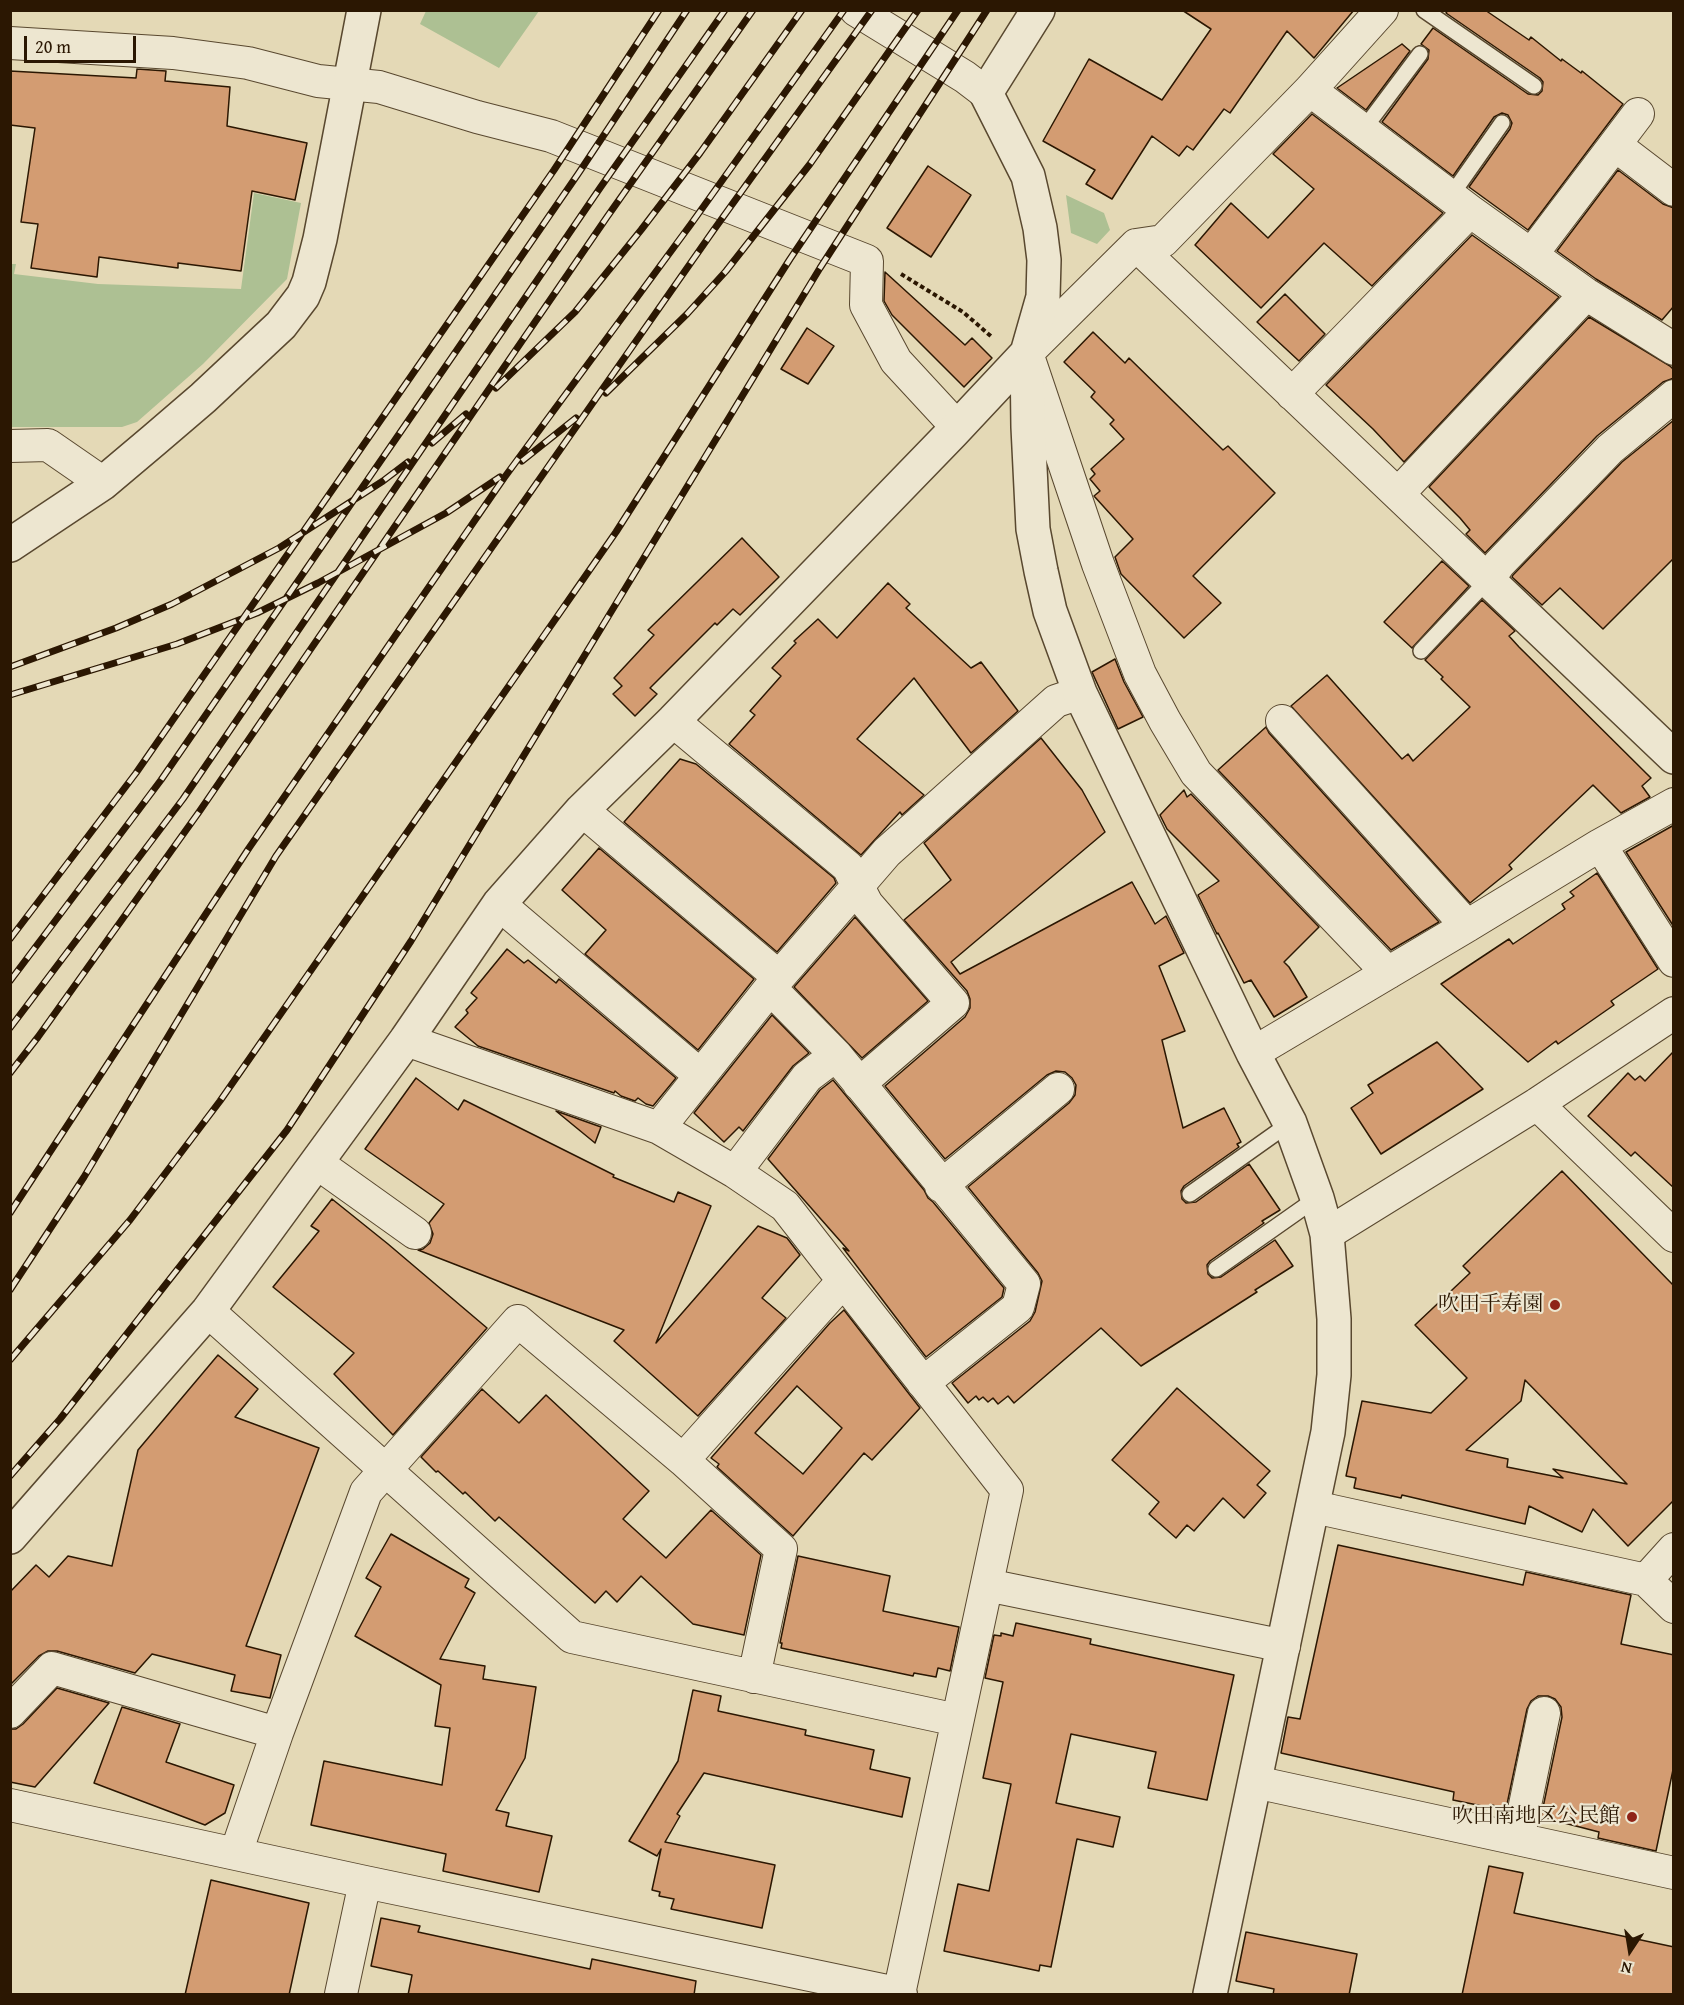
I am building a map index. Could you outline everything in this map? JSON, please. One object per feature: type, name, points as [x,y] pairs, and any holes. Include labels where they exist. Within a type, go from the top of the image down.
[{"type":"street","points":[[10,545],[103,483],[203,398],[256,349],[281,325],[303,296],[320,239],[364,10]]},
{"type":"street","points":[[856,10],[965,76],[986,93],[1028,176],[1040,228],[1044,260],[1043,297],[1027,353],[1033,529],[1050,611],[1080,693],[1253,1053],[1290,1123],[1317,1198],[1327,1234],[1334,1318],[1334,1375],[1328,1432],[1210,1995]]},
{"type":"street","points":[[986,93],[1038,10]]},
{"type":"street","points":[[10,1537],[208,1311],[406,1040],[499,904],[582,810],[673,721],[1027,353],[1136,245],[1163,242],[1310,90],[1382,10]]},
{"type":"street","points":[[10,43],[173,53],[248,63],[318,81],[379,87],[477,117],[551,136],[867,261],[866,305],[896,361],[957,428]]},
{"type":"street","points":[[1310,90],[1460,204],[1586,294],[1674,349]]},
{"type":"street","points":[[1532,254],[1638,114]]},
{"type":"street","points":[[1616,145],[1674,190]]},
{"type":"street","points":[[1292,394],[1460,204]]},
{"type":"street","points":[[1136,245],[1674,757]]},
{"type":"street","points":[[1398,494],[1586,294]]},
{"type":"street","points":[[1027,353],[1098,564],[1140,674],[1165,721],[1196,773],[1388,973]]},
{"type":"street","points":[[1488,580],[1499,564],[1611,449],[1674,396]]},
{"type":"street","points":[[10,446],[48,445],[103,483]]},
{"type":"street","points":[[659,1128],[775,983],[887,852],[1056,700],[1080,693]]},
{"type":"street","points":[[673,721],[848,867],[867,904],[953,1003],[860,1084]]},
{"type":"street","points":[[1282,721],[1467,926]]},
{"type":"street","points":[[1253,1053],[1600,844],[1674,804]]},
{"type":"street","points":[[582,810],[775,983],[1024,1284],[1018,1307],[923,1383]]},
{"type":"street","points":[[1600,844],[1674,961]]},
{"type":"street","points":[[499,904],[700,1075]]},
{"type":"street","points":[[1327,1234],[1537,1104],[1674,1013]]},
{"type":"street","points":[[10,1805],[900,1994],[1007,1490],[785,1206],[735,1172],[659,1128],[406,1040]]},
{"type":"street","points":[[735,1172],[807,1077],[836,1055]]},
{"type":"street","points":[[942,1186],[1058,1089]]},
{"type":"street","points":[[1537,1104],[1674,1236]]},
{"type":"street","points":[[317,1162],[415,1233]]},
{"type":"street","points":[[683,1460],[843,1281]]},
{"type":"street","points":[[208,1311],[572,1636],[957,1720]]},
{"type":"street","points":[[236,1853],[277,1733],[366,1492],[518,1321],[683,1460],[782,1549],[754,1677]]},
{"type":"street","points":[[1314,1507],[1646,1580],[1674,1607]]},
{"type":"street","points":[[1646,1580],[1674,1549]]},
{"type":"street","points":[[987,1584],[1284,1646]]},
{"type":"street","points":[[10,1712],[52,1668],[277,1733]]},
{"type":"street","points":[[1518,1839],[1544,1713]]},
{"type":"street","points":[[1255,1782],[1674,1873]]},
{"type":"street","points":[[341,1995],[365,1882]]},
{"type":"lane","points":[[1424,10],[1534,86]]},
{"type":"lane","points":[[1363,130],[1420,54]]},
{"type":"lane","points":[[1460,204],[1502,123]]},
{"type":"lane","points":[[1421,651],[1488,580]]},
{"type":"lane","points":[[1190,1194],[1290,1123]]},
{"type":"lane","points":[[1216,1269],[1317,1198]]},
{"type":"path","points":[[915,282],[963,312],[995,340]]},
{"type":"green space","points":[[426,10],[539,11],[499,68],[420,24]]},
{"type":"green space","points":[[254,193],[301,203],[287,279],[203,364],[137,422],[122,427],[11,427],[11,264],[16,264],[14,274],[98,284],[241,289]]},
{"type":"green space","points":[[1066,195],[1104,213],[1110,230],[1097,244],[1071,233]]},
{"type":"building","points":[[1182,10],[1354,10],[1314,58],[1287,31],[1230,113],[1224,109],[1193,150],[1187,146],[1179,156],[1152,136],[1112,199],[1086,184],[1095,170],[1043,141],[1089,59],[1162,100],[1211,29]]},
{"type":"building","points":[[1448,10],[1485,10],[1529,40],[1531,37],[1561,61],[1562,59],[1581,73],[1582,71],[1623,104],[1528,230],[1469,187],[1510,129],[1512,123],[1508,115],[1502,113],[1494,117],[1453,176],[1382,122],[1428,59],[1429,50],[1421,44],[1433,28],[1528,94],[1538,95],[1542,91],[1543,82],[1540,78],[1446,13]]},
{"type":"building","points":[[1402,44],[1410,51],[1366,110],[1337,88]]},
{"type":"building","points":[[137,69],[166,71],[165,81],[230,87],[227,126],[307,143],[295,200],[252,191],[241,271],[178,263],[178,268],[99,257],[97,277],[31,268],[38,224],[21,222],[35,128],[10,125],[10,71],[136,78]]},
{"type":"building","points":[[1312,114],[1443,213],[1372,286],[1324,243],[1261,308],[1195,245],[1231,203],[1268,238],[1314,189],[1273,154]]},
{"type":"building","points":[[928,166],[971,195],[931,257],[887,228]]},
{"type":"building","points":[[1618,170],[1663,204],[1674,208],[1674,306],[1662,320],[1596,279],[1557,251]]},
{"type":"building","points":[[1472,235],[1559,297],[1404,462],[1326,385]]},
{"type":"building","points":[[885,272],[965,345],[972,338],[992,358],[964,387],[892,315],[884,301]]},
{"type":"building","points":[[1285,294],[1325,334],[1299,361],[1257,322]]},
{"type":"building","points":[[1589,317],[1670,366],[1674,370],[1674,378],[1663,382],[1597,436],[1485,553],[1466,534],[1470,530],[1460,518],[1429,487]]},
{"type":"building","points":[[807,328],[834,346],[808,384],[781,369]]},
{"type":"building","points":[[1093,332],[1125,363],[1129,358],[1223,450],[1228,446],[1275,493],[1193,576],[1221,603],[1184,638],[1121,574],[1115,557],[1133,539],[1094,496],[1100,491],[1090,479],[1095,474],[1091,469],[1124,439],[1110,424],[1114,420],[1091,397],[1095,392],[1064,362]]},
{"type":"building","points":[[1674,420],[1674,558],[1603,629],[1560,588],[1542,605],[1512,577],[1513,575],[1622,462]]},
{"type":"building","points":[[742,538],[779,577],[740,615],[733,609],[717,625],[715,623],[650,688],[657,694],[635,716],[613,694],[622,686],[614,678],[654,635],[648,630]]},
{"type":"building","points":[[1442,561],[1469,586],[1412,648],[1384,622]]},
{"type":"building","points":[[888,583],[910,604],[906,608],[971,668],[981,662],[1018,711],[971,753],[914,678],[857,739],[924,795],[902,815],[900,812],[861,855],[729,744],[755,715],[750,711],[781,676],[772,668],[796,643],[794,641],[818,619],[837,638]]},
{"type":"building","points":[[1482,600],[1515,631],[1509,636],[1519,647],[1651,778],[1642,786],[1650,797],[1621,813],[1593,785],[1509,865],[1512,869],[1470,903],[1291,706],[1327,675],[1402,759],[1408,754],[1413,761],[1470,707],[1425,660]]},
{"type":"building","points":[[1115,659],[1124,682],[1143,717],[1118,729],[1092,672]]},
{"type":"building","points":[[1266,727],[1439,922],[1391,950],[1218,770]]},
{"type":"building","points":[[1041,738],[1082,790],[1105,832],[951,962],[960,974],[1132,882],[1155,924],[1166,916],[1184,953],[1159,966],[1185,1031],[1162,1040],[1183,1128],[1224,1108],[1241,1142],[1237,1144],[1239,1147],[1184,1186],[1181,1191],[1182,1199],[1186,1203],[1196,1202],[1249,1164],[1280,1210],[1210,1261],[1207,1265],[1208,1274],[1212,1278],[1221,1277],[1275,1240],[1293,1266],[1255,1290],[1257,1292],[1141,1366],[1101,1328],[1014,1403],[1008,1396],[998,1404],[993,1398],[988,1402],[983,1397],[979,1400],[976,1396],[968,1403],[952,1383],[1030,1321],[1035,1312],[1042,1281],[1038,1273],[968,1187],[1069,1103],[1075,1095],[1076,1085],[1065,1072],[1056,1071],[1047,1075],[945,1159],[885,1086],[965,1017],[970,1008],[967,991],[904,920],[951,880],[924,843]]},
{"type":"building","points":[[680,759],[696,764],[834,878],[836,883],[777,952],[624,822]]},
{"type":"building","points":[[1184,790],[1187,797],[1191,794],[1319,927],[1284,962],[1307,997],[1274,1017],[1251,980],[1244,983],[1198,895],[1219,881],[1167,829],[1160,815]]},
{"type":"building","points":[[1674,825],[1674,927],[1626,852]]},
{"type":"building","points":[[599,848],[754,979],[698,1050],[585,954],[606,930],[562,890]]},
{"type":"building","points":[[1597,873],[1658,969],[1611,1001],[1614,1005],[1558,1044],[1556,1041],[1528,1062],[1441,984],[1509,939],[1513,944],[1565,909],[1562,904],[1574,896],[1570,892]]},
{"type":"building","points":[[855,917],[928,1001],[862,1058],[794,987]]},
{"type":"building","points":[[507,949],[524,963],[528,960],[556,983],[559,979],[676,1078],[653,1106],[638,1098],[635,1101],[615,1091],[614,1093],[478,1046],[455,1027],[468,1013],[466,1010],[477,998],[471,993]]},
{"type":"building","points":[[772,1015],[809,1053],[793,1066],[743,1131],[739,1127],[724,1142],[694,1113]]},
{"type":"building","points":[[1437,1042],[1483,1089],[1381,1154],[1351,1108],[1373,1093],[1368,1085]]},
{"type":"building","points":[[1674,1051],[1674,1188],[1635,1152],[1631,1156],[1588,1116],[1628,1073],[1635,1080],[1640,1076],[1645,1081]]},
{"type":"building","points":[[416,1078],[458,1110],[464,1100],[614,1175],[613,1177],[674,1202],[678,1192],[711,1206],[656,1343],[758,1226],[787,1238],[800,1255],[762,1298],[786,1318],[698,1416],[614,1341],[624,1330],[418,1250],[430,1243],[433,1234],[429,1223],[444,1204],[365,1149]]},
{"type":"building","points":[[833,1080],[1004,1288],[1002,1297],[926,1357],[843,1248],[849,1251],[768,1159],[820,1090]]},
{"type":"building","points":[[556,1111],[601,1127],[595,1143]]},
{"type":"building","name":"吹田千寿園","points":[[1562,1171],[1674,1286],[1674,1500],[1628,1546],[1593,1509],[1582,1532],[1529,1506],[1525,1524],[1402,1495],[1401,1498],[1354,1488],[1356,1478],[1346,1476],[1362,1401],[1431,1413],[1467,1378],[1415,1325],[1470,1273],[1463,1266]],"holes":[[[1525,1380],[1627,1484],[1553,1469],[1563,1478],[1507,1467],[1508,1459],[1466,1450],[1521,1401]]]},
{"type":"building","points":[[332,1199],[487,1328],[393,1435],[334,1374],[354,1353],[273,1287],[319,1231],[311,1226]]},
{"type":"building","points":[[844,1310],[920,1408],[872,1460],[864,1453],[793,1536],[717,1467],[719,1464],[711,1458]],"holes":[[[797,1386],[842,1428],[803,1474],[755,1433]]]},
{"type":"building","points":[[218,1355],[258,1389],[235,1417],[319,1448],[246,1646],[281,1655],[270,1698],[231,1691],[235,1675],[152,1654],[135,1673],[57,1651],[48,1651],[39,1656],[10,1685],[10,1592],[36,1565],[49,1577],[68,1556],[112,1566],[138,1450]]},
{"type":"building","points":[[1177,1388],[1270,1471],[1257,1485],[1266,1493],[1244,1518],[1223,1498],[1194,1531],[1187,1525],[1176,1538],[1149,1514],[1159,1502],[1112,1460]]},
{"type":"building","points":[[482,1389],[519,1423],[546,1395],[649,1491],[623,1519],[666,1558],[711,1510],[761,1555],[744,1635],[693,1624],[641,1576],[617,1602],[606,1591],[595,1603],[499,1517],[495,1521],[465,1492],[463,1494],[438,1471],[436,1472],[421,1457]]},
{"type":"building","points":[[391,1534],[469,1579],[465,1587],[475,1593],[440,1659],[485,1666],[483,1679],[536,1687],[525,1758],[496,1810],[509,1813],[506,1826],[552,1836],[539,1892],[443,1871],[446,1854],[311,1825],[324,1761],[442,1785],[450,1728],[435,1726],[441,1685],[355,1636],[381,1587],[366,1578]]},
{"type":"building","points":[[1338,1545],[1523,1585],[1526,1572],[1631,1595],[1621,1644],[1674,1655],[1674,1765],[1656,1851],[1598,1838],[1599,1832],[1541,1817],[1562,1717],[1561,1707],[1555,1699],[1548,1696],[1538,1696],[1531,1701],[1527,1709],[1506,1809],[1453,1800],[1454,1792],[1281,1753],[1288,1717],[1300,1719]]},
{"type":"building","points":[[798,1556],[890,1576],[883,1611],[959,1627],[950,1671],[938,1668],[936,1677],[914,1673],[913,1676],[781,1648],[782,1643],[780,1643]]},
{"type":"building","points":[[1016,1623],[1091,1639],[1090,1644],[1234,1675],[1207,1800],[1148,1788],[1156,1752],[1071,1734],[1056,1803],[1120,1817],[1113,1847],[1077,1839],[1051,1967],[1040,1965],[1039,1971],[944,1951],[958,1884],[989,1891],[1011,1784],[983,1778],[1003,1682],[985,1678],[994,1635],[1001,1636],[1001,1633],[1013,1636]]},
{"type":"building","points":[[57,1688],[109,1703],[35,1787],[10,1782],[10,1729],[16,1729],[23,1724]]},
{"type":"building","points":[[693,1690],[721,1696],[718,1711],[806,1730],[805,1735],[874,1750],[870,1769],[910,1778],[902,1817],[704,1773],[677,1814],[680,1816],[665,1842],[775,1865],[762,1928],[671,1909],[674,1899],[659,1896],[660,1892],[652,1890],[661,1849],[657,1856],[629,1841],[678,1761]]},
{"type":"building","points":[[122,1707],[180,1724],[166,1762],[234,1785],[225,1813],[205,1825],[94,1783]]},
{"type":"building","points":[[1489,1866],[1523,1873],[1514,1913],[1674,1947],[1674,1995],[1462,1995]]},
{"type":"building","points":[[211,1880],[309,1903],[289,1995],[185,1995]]},
{"type":"building","points":[[381,1918],[420,1926],[418,1932],[590,1969],[592,1959],[696,1981],[694,1995],[408,1995],[412,1975],[371,1966]]},
{"type":"building","points":[[1246,1932],[1357,1954],[1349,1995],[1273,1995],[1274,1989],[1236,1981]]},
{"type":"railway","points":[[10,939],[136,773],[554,170],[659,10]]},
{"type":"railway","points":[[10,981],[161,780],[578,174],[687,10]]},
{"type":"railway","points":[[10,1028],[183,799],[600,188],[725,10]]},
{"type":"railway","points":[[10,1073],[199,812],[607,217],[753,10]]},
{"type":"railway","points":[[496,388],[575,312],[700,153],[802,10]]},
{"type":"railway","points":[[10,1213],[249,848],[504,478],[691,224],[844,10]]},
{"type":"railway","points":[[10,1290],[84,1177],[276,856],[713,231],[872,10]]},
{"type":"railway","points":[[606,393],[687,314],[726,271],[810,164],[918,10]]},
{"type":"railway","points":[[10,1360],[130,1220],[220,1101],[616,532],[790,259],[958,10]]},
{"type":"railway","points":[[10,1476],[60,1419],[287,1130],[411,941],[820,268],[987,10]]},
{"type":"railway","points":[[432,443],[466,414]]},
{"type":"railway","points":[[522,461],[576,418]]},
{"type":"railway","points":[[10,667],[116,628],[172,604],[279,548],[383,481],[408,462]]},
{"type":"railway","points":[[10,695],[177,644],[257,613],[318,583],[446,513],[500,477]]},
{"type":"place","name":"吹田千寿園","points":[[1555,1305]]},
{"type":"place","name":"吹田南地区公民館","points":[[1632,1817]]}]
